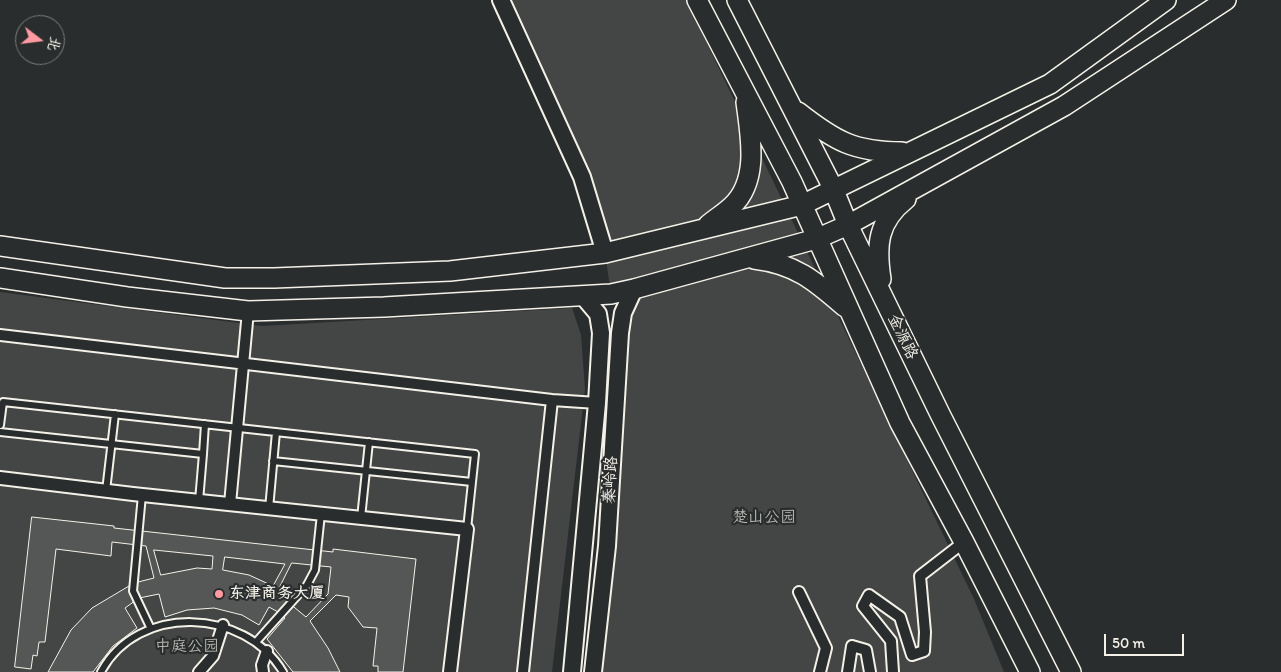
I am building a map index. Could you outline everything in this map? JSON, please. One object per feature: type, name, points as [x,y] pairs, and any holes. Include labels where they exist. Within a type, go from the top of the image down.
[{"type":"main road","points":[[697,0],[802,205],[900,423],[964,542],[1030,672]]},
{"type":"main road","name":"金源路","points":[[737,0],[833,188],[848,225],[882,295],[1071,672]]},
{"type":"main road","points":[[0,246],[226,278],[450,271],[605,253],[802,205],[833,188],[1050,84],[1166,0]]},
{"type":"main road","points":[[0,278],[127,297],[248,311],[384,307],[611,294],[634,289],[816,239],[848,225],[1064,106],[1226,0]]},
{"type":"main road","points":[[702,229],[734,204],[745,186],[752,153],[744,90]]},
{"type":"main road","points":[[792,108],[834,139],[856,148],[874,152],[908,152]]},
{"type":"main road","points":[[882,295],[877,252],[883,224],[902,202],[931,180]]},
{"type":"main road","points":[[746,258],[775,261],[810,277],[849,310]]},
{"type":"street","points":[[501,0],[582,177],[605,253]]},
{"type":"street","name":"秦岭路","points":[[593,672],[607,546],[620,333],[623,313],[634,289]]},
{"type":"street","name":"秦岭路","points":[[572,672],[597,403],[601,333],[598,314],[582,295]]},
{"type":"street","points":[[230,504],[248,311]]},
{"type":"street","points":[[0,335],[243,362],[552,400],[597,403]]},
{"type":"street","points":[[523,672],[552,400]]},
{"type":"street","points":[[0,478],[269,509],[468,529],[450,672]]},
{"type":"street","points":[[892,672],[891,641],[863,606],[869,595],[900,617],[912,655],[924,650],[925,632],[920,576],[964,542]]},
{"type":"street","points":[[799,592],[826,648],[820,672]]},
{"type":"street","points":[[199,672],[213,656],[223,625]]},
{"type":"street","points":[[848,672],[852,646],[866,650],[870,672]]},
{"type":"street","points":[[263,672],[262,665],[266,651]]},
{"type":"lane","points":[[0,425],[3,402],[475,454],[468,529]]},
{"type":"lane","points":[[106,491],[114,414]]},
{"type":"lane","points":[[199,501],[205,424]]},
{"type":"lane","points":[[0,432],[202,454]]},
{"type":"lane","points":[[269,509],[276,432]]},
{"type":"lane","points":[[361,518],[368,442]]},
{"type":"lane","points":[[273,461],[472,482]]},
{"type":"lane","points":[[142,495],[133,591],[151,629]]},
{"type":"lane","points":[[256,642],[307,585],[315,570],[321,514]]},
{"type":"lane","points":[[101,672],[125,644],[151,629],[187,621],[223,625],[256,642],[277,661],[283,672]]},
{"type":"green space","name":"楚山公园","points":[[501,0],[686,0],[974,599],[1004,672],[593,672],[620,333],[634,290],[611,294],[605,253]]},
{"type":"green space","name":"中庭公园","points":[[0,292],[262,326],[572,308],[581,335],[585,389],[552,672],[0,672]]},
{"type":"building","name":"东津商务大厦","points":[[32,517],[333,552],[333,549],[416,559],[403,672],[378,672],[378,666],[373,666],[377,628],[363,627],[348,607],[349,597],[336,595],[310,621],[328,648],[340,672],[293,672],[267,639],[285,618],[278,612],[269,607],[259,625],[242,615],[214,608],[187,610],[165,617],[159,594],[139,598],[125,608],[137,628],[113,646],[93,672],[48,672],[71,630],[92,608],[134,583],[154,578],[146,546],[112,542],[111,556],[56,549],[45,642],[39,642],[37,656],[33,655],[31,669],[15,667]],"holes":[[[154,550],[213,556],[212,569],[197,568],[161,575]],[[225,557],[285,564],[273,586],[249,575],[223,570]],[[292,563],[331,567],[328,594],[306,617],[277,593]]]},
{"type":"place","name":"东津商务大厦","points":[[219,594]]}]
